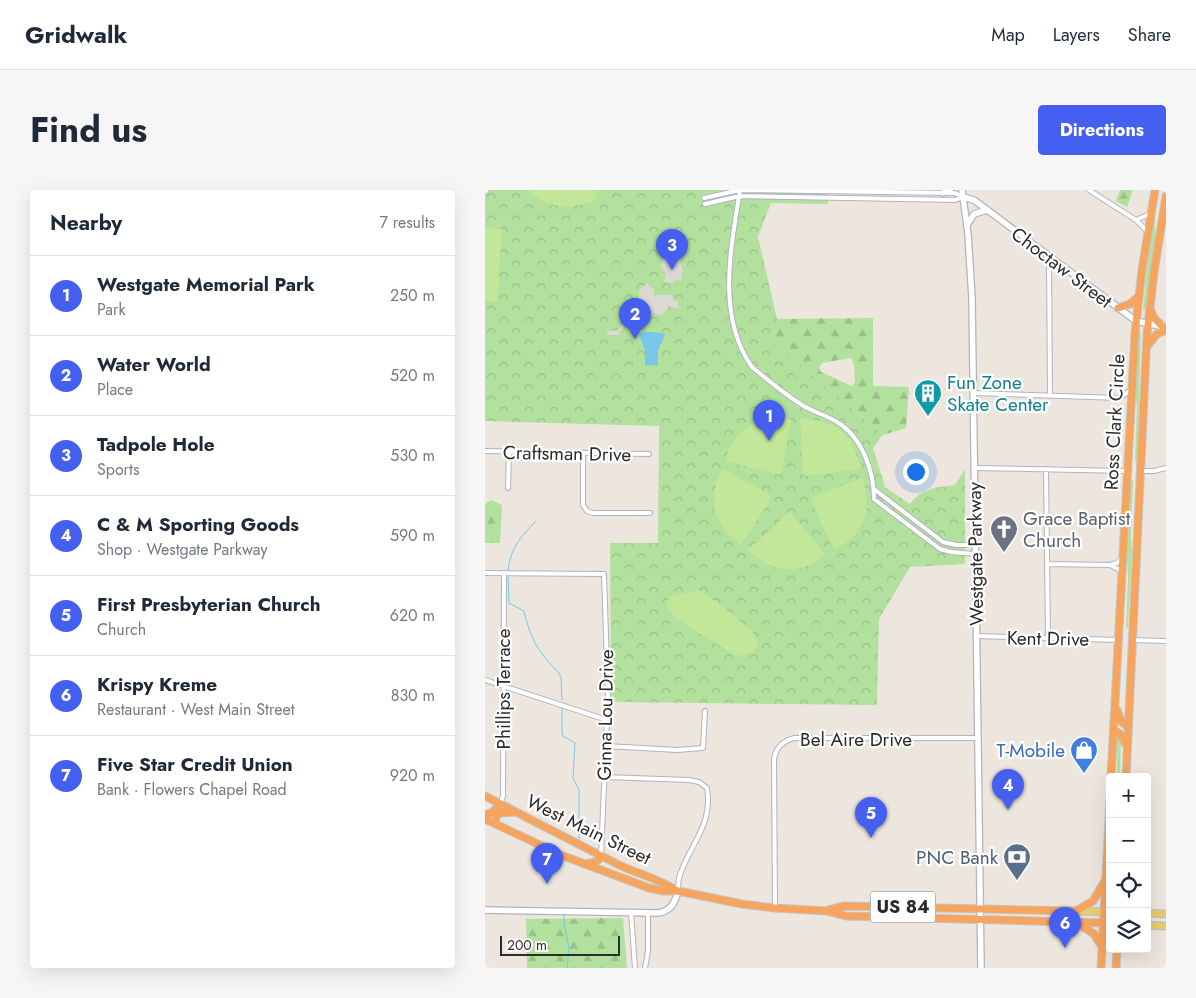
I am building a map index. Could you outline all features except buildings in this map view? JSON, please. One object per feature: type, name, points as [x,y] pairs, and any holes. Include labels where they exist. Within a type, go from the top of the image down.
[{"type":"highway","name":"Ross Clark Circle","points":[[1111,773],[1136,321],[1147,231],[1155,190]]},
{"type":"highway","name":"Ross Clark Circle","points":[[1125,773],[1146,346],[1158,238],[1166,196]]},
{"type":"highway","points":[[1118,308],[1130,304],[1138,296]]},
{"type":"highway","points":[[1146,346],[1165,328],[1154,318],[1149,308]]},
{"type":"highway","points":[[1128,454],[1140,471]]},
{"type":"highway","points":[[1127,471],[1139,486]]},
{"type":"highway","points":[[1120,622],[1125,634],[1131,640]]},
{"type":"highway","points":[[1119,640],[1131,655]]},
{"type":"highway","points":[[1115,705],[1121,721],[1128,727]]},
{"type":"highway","points":[[1114,730],[1120,734],[1127,746]]},
{"type":"highway","name":"West Main Street","points":[[485,796],[601,856],[639,874],[665,882],[678,891]]},
{"type":"highway","points":[[485,815],[493,812],[500,804]]},
{"type":"highway","points":[[493,823],[499,814],[517,813]]},
{"type":"highway","points":[[1107,863],[1109,818]]},
{"type":"highway","name":"West Main Street","points":[[485,819],[583,864],[663,892],[678,891],[742,904],[775,908],[827,910],[845,906],[1076,911]]},
{"type":"highway","points":[[592,851],[594,858],[592,862]]},
{"type":"highway","points":[[583,864],[599,860],[601,856]]},
{"type":"highway","points":[[1076,911],[1093,901],[1106,879]]},
{"type":"highway","name":"West Main Street","points":[[827,910],[846,916],[1106,923]]},
{"type":"highway","points":[[1076,922],[1095,934],[1102,948]]},
{"type":"highway","points":[[1101,968],[1106,928]]},
{"type":"highway","points":[[1116,968],[1117,953]]},
{"type":"main road","points":[[943,193],[949,190]]},
{"type":"main road","name":"Westgate Parkway","points":[[962,190],[971,275],[981,968]]},
{"type":"main road","name":"Choctaw Street","points":[[963,197],[974,200],[1136,321],[1165,328]]},
{"type":"main road","points":[[967,225],[975,214],[987,210]]},
{"type":"main road","points":[[485,910],[663,912],[676,901],[678,891]]},
{"type":"main road","name":"West Main Street","points":[[1076,911],[1106,912]]},
{"type":"main road","points":[[1151,913],[1166,914]]},
{"type":"main road","points":[[1151,925],[1166,926]]},
{"type":"street","name":"Choctaw Street","points":[[704,198],[740,190],[955,193],[963,197]]},
{"type":"street","points":[[740,190],[729,275],[733,324],[742,350],[752,367],[804,407],[833,419],[849,430],[856,438],[865,455],[874,489],[874,499],[940,549],[955,553],[975,554]]},
{"type":"street","points":[[1089,190],[1136,220],[1147,231]]},
{"type":"street","points":[[705,204],[739,196],[955,200],[963,197]]},
{"type":"street","points":[[1136,220],[1150,214]]},
{"type":"street","points":[[1049,257],[1050,396]]},
{"type":"street","points":[[973,393],[1120,398],[1132,389]]},
{"type":"street","points":[[1120,398],[1131,408]]},
{"type":"street","name":"Craftsman Drive","points":[[485,451],[649,454]]},
{"type":"street","points":[[508,488],[509,452]]},
{"type":"street","points":[[583,453],[583,505],[587,511],[650,513]]},
{"type":"street","points":[[974,468],[1127,471]]},
{"type":"street","points":[[1140,471],[1166,468]]},
{"type":"street","points":[[1046,469],[1048,638]]},
{"type":"street","points":[[874,489],[943,542],[957,545],[975,545]]},
{"type":"street","points":[[1110,566],[1123,556]]},
{"type":"street","points":[[1047,564],[1110,566],[1117,569],[1122,575]]},
{"type":"street","points":[[485,573],[504,574]]},
{"type":"street","name":"Ginna Lou Drive","points":[[504,574],[604,574],[608,672],[601,856]]},
{"type":"street","name":"Phillips Terrace","points":[[500,804],[503,796],[504,574]]},
{"type":"street","name":"Kent Drive","points":[[976,636],[1119,640]]},
{"type":"street","points":[[1131,640],[1166,641]]},
{"type":"street","points":[[485,680],[607,720]]},
{"type":"street","points":[[606,746],[677,750],[703,748],[705,711]]},
{"type":"street","name":"Bel Aire Drive","points":[[775,908],[774,759],[777,750],[783,743],[794,738],[977,738]]},
{"type":"street","points":[[605,776],[689,780],[699,782],[707,788],[708,811],[706,822],[681,872],[678,891]]},
{"type":"street","points":[[631,912],[635,968]]},
{"type":"street","points":[[645,968],[648,951],[648,913]]},
{"type":"green space","points":[[485,190],[828,190],[828,204],[771,203],[758,237],[778,323],[772,340],[883,435],[873,448],[885,487],[910,504],[925,491],[955,485],[965,469],[965,564],[910,567],[879,619],[877,705],[611,702],[610,543],[658,543],[659,426],[485,421]]},
{"type":"green space","points":[[528,190],[593,190],[597,199],[579,205],[552,205],[535,197]]},
{"type":"green space","points":[[1120,190],[1133,190],[1127,207],[1116,201]]},
{"type":"green space","points":[[1155,213],[1155,237],[1146,305],[1145,310],[1143,310],[1150,238]]},
{"type":"green space","points":[[485,228],[502,229],[497,302],[485,301]]},
{"type":"green space","points":[[873,318],[873,386],[909,387],[906,428],[883,435],[772,340],[774,319]],"holes":[[[851,358],[854,364],[855,382],[852,386],[821,372],[819,368],[822,363]]]},
{"type":"green space","points":[[1139,332],[1141,333],[1137,461],[1135,461],[1137,407],[1135,389]]},
{"type":"green space","points":[[780,417],[791,419],[780,474],[725,461],[733,442],[745,429],[761,420]]},
{"type":"green space","points":[[800,419],[823,422],[841,431],[853,447],[860,469],[804,476]]},
{"type":"green space","points":[[722,469],[769,494],[771,497],[741,545],[724,529],[715,511],[715,491]]},
{"type":"green space","points":[[862,478],[867,501],[864,520],[853,537],[834,550],[811,500],[813,497]]},
{"type":"green space","points":[[1133,480],[1132,552],[1128,627],[1126,629],[1127,559],[1131,481]]},
{"type":"green space","points":[[491,500],[502,505],[500,543],[485,543],[485,504]]},
{"type":"green space","points":[[790,512],[826,555],[816,562],[796,569],[777,568],[757,558],[748,550]]},
{"type":"green space","points":[[698,590],[719,604],[752,631],[759,644],[753,653],[736,656],[677,619],[667,608],[668,597]]},
{"type":"green space","points":[[1117,737],[1120,738],[1121,743],[1120,773],[1117,773]]},
{"type":"green space","points":[[623,918],[627,968],[527,968],[526,919]]},
{"type":"shaded area","points":[[665,257],[678,257],[683,270],[681,281],[676,280],[672,283],[667,283],[664,281],[666,273],[662,268],[662,260]]},
{"type":"shaded area","points":[[647,283],[654,288],[654,295],[671,295],[680,307],[678,309],[669,306],[662,316],[654,313],[634,318],[628,322],[620,332],[620,335],[607,335],[607,331],[617,331],[627,319],[635,314],[628,310],[628,301],[632,301],[632,307],[639,307],[638,292]]},
{"type":"water","points":[[644,332],[665,334],[658,351],[658,365],[645,365],[645,351],[639,334]]},
{"type":"waterway","points":[[508,570],[511,555],[517,543],[536,521]]},
{"type":"waterway","points":[[508,577],[509,603],[524,611],[529,630],[536,645],[559,673],[562,700]]},
{"type":"waterway","points":[[562,708],[563,736],[575,743],[573,778],[579,790],[579,839]]},
{"type":"waterway","points":[[564,913],[569,948],[567,968]]},
{"type":"place","name":"Tadpole Hole","points":[[672,270]]},
{"type":"place","name":"Water World","points":[[635,339]]},
{"type":"place","name":"Fun Zone Skate Center","points":[[928,417]]},
{"type":"place","name":"Westgate Memorial Park","points":[[769,441]]},
{"type":"place","name":"Grace Baptist Church","points":[[1004,553]]},
{"type":"place","name":"T-Mobile","points":[[1084,774]]},
{"type":"place","name":"C & M Sporting Goods","points":[[1008,810]]},
{"type":"place","name":"First Presbyterian Church","points":[[871,838]]},
{"type":"place","name":"PNC Bank","points":[[1017,881]]},
{"type":"place","name":"Five Star Credit Union","points":[[547,884]]},
{"type":"place","name":"Krispy Kreme","points":[[1065,948]]}]
